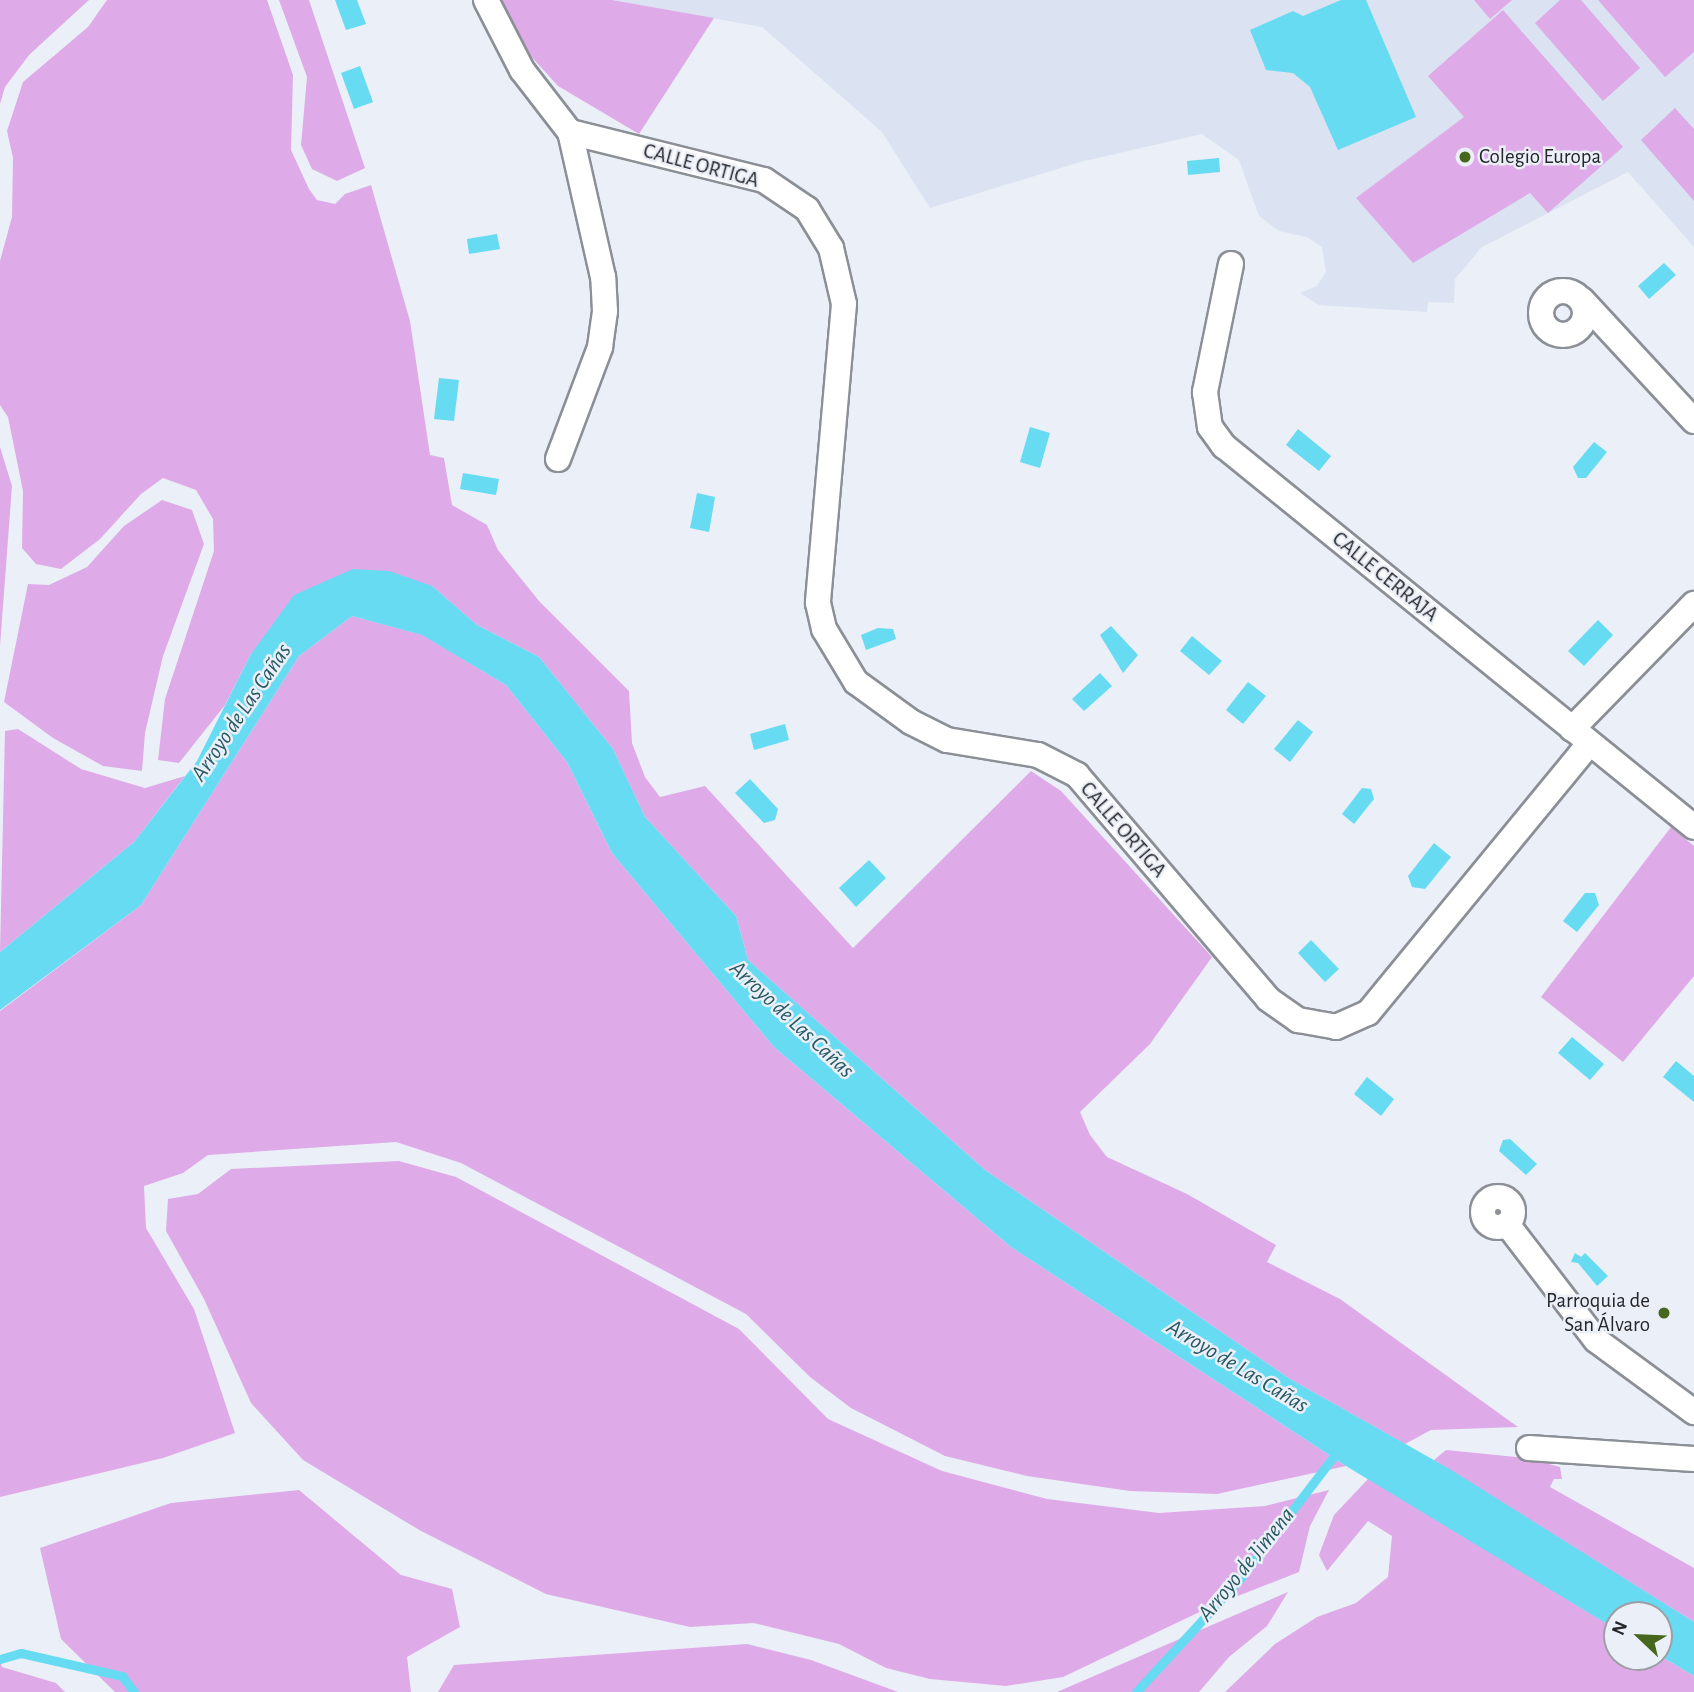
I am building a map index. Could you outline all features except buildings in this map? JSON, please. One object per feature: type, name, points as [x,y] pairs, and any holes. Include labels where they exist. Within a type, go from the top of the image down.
[{"type":"street","points":[[486,0],[522,70],[570,132],[603,277],[605,311],[600,347],[558,459]]},
{"type":"street","name":"CALLE ORTIGA","points":[[570,132],[764,180],[807,209],[831,248],[844,304],[818,576],[824,629],[837,656],[856,682],[923,728],[947,740],[1038,755],[1077,775],[1268,999],[1298,1020],[1336,1027],[1367,1013],[1581,737],[1694,604]]},
{"type":"street","name":"CALLE CERRAJA","points":[[1231,264],[1205,392],[1210,427],[1224,446],[1694,827]]},
{"type":"street","points":[[1582,300],[1694,421]]},
{"type":"street","points":[[1507,1224],[1596,1340],[1694,1412]]},
{"type":"street","points":[[1529,1448],[1694,1459]]},
{"type":"shaded area","points":[[0,0],[89,0],[29,55],[5,87],[0,104]]},
{"type":"shaded area","points":[[107,0],[267,0],[293,75],[291,150],[309,189],[317,200],[335,204],[345,194],[371,185],[410,321],[430,455],[444,458],[452,505],[487,525],[498,550],[539,601],[629,691],[632,743],[645,777],[660,797],[705,786],[853,948],[1031,771],[1061,791],[1212,957],[1150,1044],[1080,1112],[1090,1135],[1107,1157],[1187,1194],[1276,1245],[1267,1262],[1340,1299],[1518,1427],[1431,1430],[1405,1444],[1290,1379],[985,1170],[748,960],[736,916],[645,817],[613,749],[539,657],[477,625],[432,586],[251,654],[225,705],[179,763],[158,760],[165,699],[214,551],[213,519],[196,490],[163,478],[141,494],[100,539],[61,569],[36,564],[22,548],[23,491],[8,417],[0,405],[0,261],[12,217],[13,158],[7,131],[23,82],[88,27]]},
{"type":"shaded area","points":[[279,0],[309,0],[365,168],[337,181],[312,169],[301,145],[307,77]]},
{"type":"shaded area","points":[[502,0],[612,0],[714,18],[639,134],[558,86],[528,53]]},
{"type":"shaded area","name":"Colegio Europa","points":[[612,0],[1694,0],[1694,247],[1628,172],[1482,247],[1455,279],[1454,303],[1428,302],[1427,312],[1319,305],[1300,293],[1317,286],[1326,272],[1322,247],[1307,237],[1279,231],[1259,216],[1239,160],[1202,134],[1080,162],[930,208],[882,132],[762,27]]},
{"type":"shaded area","points":[[1474,0],[1512,0],[1490,19]]},
{"type":"shaded area","points":[[1560,0],[1581,0],[1640,68],[1603,101],[1535,23]]},
{"type":"shaded area","points":[[1598,0],[1694,0],[1694,52],[1665,77]]},
{"type":"shaded area","points":[[1503,10],[1623,147],[1548,213],[1530,193],[1413,263],[1356,198],[1464,117],[1428,76]]},
{"type":"shaded area","points":[[1675,108],[1694,129],[1694,201],[1641,140]]},
{"type":"shaded area","points":[[0,447],[12,486],[0,646]]},
{"type":"shaded area","points":[[162,500],[192,510],[204,544],[163,656],[145,733],[142,771],[103,766],[53,738],[4,702],[28,584],[49,585],[87,567],[124,526]]},
{"type":"shaded area","points":[[352,616],[423,635],[506,685],[567,762],[612,853],[774,1047],[1011,1247],[1346,1466],[1217,1494],[1130,1491],[1027,1476],[945,1456],[851,1408],[810,1377],[746,1314],[461,1163],[396,1142],[208,1155],[183,1173],[144,1186],[146,1228],[194,1309],[235,1433],[163,1458],[0,1497],[0,1011],[141,905],[299,656]]},
{"type":"shaded area","points":[[18,729],[81,769],[145,788],[185,776],[134,842],[0,952],[5,731]]},
{"type":"shaded area","points":[[1671,827],[1694,846],[1694,976],[1623,1062],[1541,997]]},
{"type":"shaded area","points":[[399,1161],[456,1177],[739,1329],[828,1419],[942,1471],[1047,1499],[1159,1513],[1265,1506],[1329,1490],[1310,1526],[1299,1572],[1210,1607],[1063,1677],[1006,1686],[930,1679],[886,1668],[839,1644],[754,1623],[690,1627],[546,1594],[421,1531],[303,1460],[251,1403],[204,1299],[166,1231],[168,1199],[198,1194],[231,1169]]},
{"type":"shaded area","points":[[1446,1450],[1526,1458],[1560,1467],[1562,1479],[1554,1479],[1550,1487],[1694,1568],[1694,1622],[1673,1609],[1673,1601],[1660,1601],[1434,1460]]},
{"type":"shaded area","points":[[1369,1478],[1603,1621],[1603,1671],[1673,1671],[1673,1663],[1694,1676],[1694,1692],[1225,1692],[1275,1644],[1317,1617],[1356,1603],[1388,1577],[1392,1536],[1368,1521],[1327,1571],[1319,1555],[1334,1515]]},
{"type":"shaded area","points":[[299,1490],[401,1575],[452,1589],[460,1627],[407,1657],[411,1692],[115,1692],[61,1639],[40,1548],[171,1503]]},
{"type":"shaded area","points":[[1288,1592],[1267,1626],[1229,1657],[1199,1692],[1057,1692]]},
{"type":"shaded area","points":[[747,1644],[811,1660],[898,1692],[438,1692],[454,1665]]},
{"type":"shaded area","points":[[0,1661],[2,1667],[56,1683],[65,1692],[0,1692]]},
{"type":"water","points":[[335,0],[357,0],[366,24],[346,30]]},
{"type":"water","points":[[1341,0],[1366,0],[1416,117],[1338,150],[1310,87],[1293,73],[1266,70],[1250,30],[1293,11],[1303,16]]},
{"type":"water","points":[[360,66],[373,102],[354,109],[341,73]]},
{"type":"water","points":[[1219,158],[1220,172],[1188,175],[1187,161]]},
{"type":"water","points":[[497,234],[500,249],[469,254],[467,239]]},
{"type":"water","points":[[1664,263],[1676,275],[1649,299],[1638,286]]},
{"type":"water","points":[[439,378],[459,380],[454,421],[434,419]]},
{"type":"water","points":[[1030,427],[1050,433],[1040,468],[1020,462]]},
{"type":"water","points":[[1298,429],[1331,456],[1319,471],[1286,445]]},
{"type":"water","points":[[1594,442],[1607,452],[1586,478],[1578,478],[1573,467]]},
{"type":"water","points":[[463,473],[499,479],[496,495],[460,489]]},
{"type":"water","points":[[697,493],[715,497],[709,532],[690,528]]},
{"type":"water","name":"Arroyo de Las Cañas","points":[[353,569],[389,571],[432,586],[477,625],[539,657],[613,749],[645,817],[736,916],[748,960],[985,1170],[1290,1379],[1448,1468],[1660,1601],[1603,1601],[1603,1622],[1346,1466],[1011,1247],[774,1047],[612,853],[567,762],[506,685],[422,635],[352,616],[299,656],[141,905],[0,1010],[0,952],[134,842],[197,761],[251,654],[294,595]]},
{"type":"water","points":[[1598,620],[1613,635],[1584,666],[1568,651]]},
{"type":"water","points":[[1111,626],[1138,655],[1123,673],[1100,635]]},
{"type":"water","points":[[878,628],[893,629],[896,639],[866,650],[861,635]]},
{"type":"water","points":[[1192,636],[1222,661],[1209,675],[1180,651]]},
{"type":"water","points":[[1100,673],[1112,686],[1084,711],[1072,699]]},
{"type":"water","points":[[1248,682],[1266,696],[1243,724],[1226,710]]},
{"type":"water","points":[[1298,720],[1313,732],[1290,762],[1274,749]]},
{"type":"water","points":[[785,724],[789,740],[754,750],[750,734]]},
{"type":"water","points":[[750,779],[778,809],[775,820],[764,823],[735,793]]},
{"type":"water","points":[[1362,788],[1371,789],[1374,799],[1354,824],[1342,814]]},
{"type":"water","points":[[1434,843],[1451,857],[1425,889],[1412,887],[1408,876]]},
{"type":"water","points":[[869,860],[886,878],[856,907],[839,888]]},
{"type":"water","points":[[1585,893],[1595,893],[1599,905],[1577,932],[1563,921]]},
{"type":"water","points":[[1311,940],[1339,969],[1325,982],[1298,953]]},
{"type":"water","points":[[1572,1037],[1604,1064],[1590,1080],[1558,1053]]},
{"type":"water","points":[[1676,1061],[1694,1076],[1694,1102],[1663,1077]]},
{"type":"water","points":[[1367,1077],[1394,1099],[1381,1116],[1354,1094]]},
{"type":"water","points":[[1510,1139],[1537,1164],[1526,1175],[1499,1151],[1503,1140]]},
{"type":"water","points":[[1575,1253],[1581,1257],[1585,1253],[1608,1276],[1597,1286],[1578,1263],[1571,1262]]},
{"type":"water","points":[[1673,1609],[1694,1622],[1694,1676],[1673,1663]]},
{"type":"waterway","name":"Arroyo de Jimena","points":[[1136,1692],[1239,1580],[1339,1449]]},
{"type":"waterway","name":"Arroyo de Jimena","points":[[0,1659],[21,1653],[122,1676],[134,1692]]},
{"type":"place","name":"Colegio Europa","points":[[1465,157]]},
{"type":"place","name":"Parroquia de San Álvaro","points":[[1664,1313]]}]
